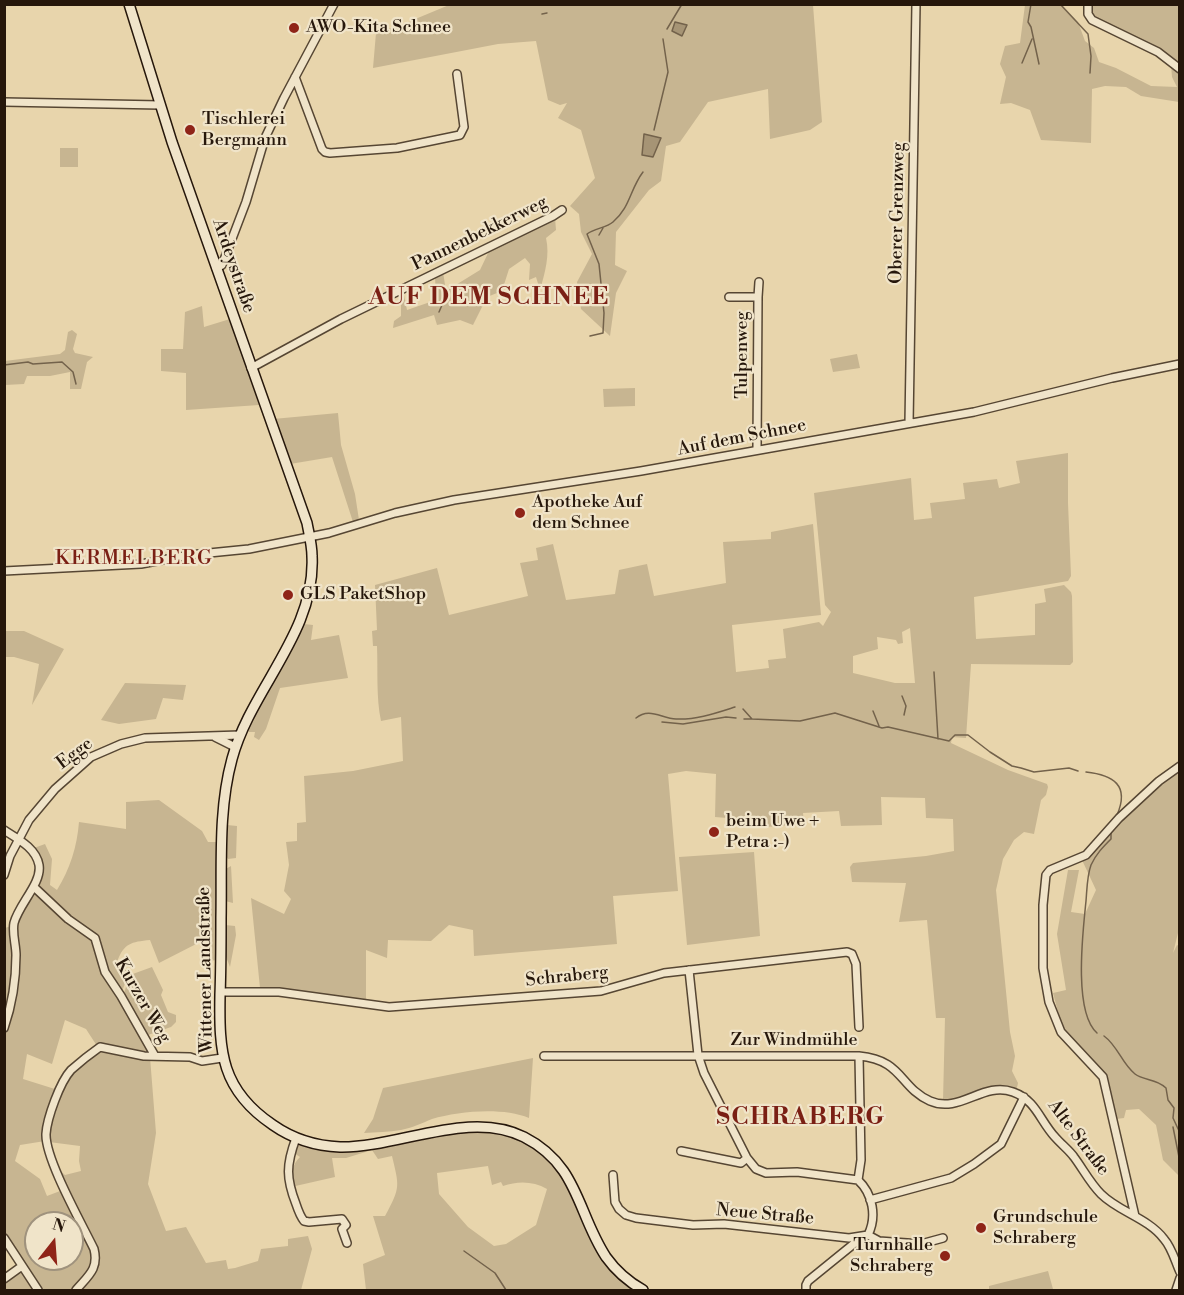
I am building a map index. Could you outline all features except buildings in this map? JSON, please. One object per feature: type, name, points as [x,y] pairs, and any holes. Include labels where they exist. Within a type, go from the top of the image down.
[{"type":"main road","name":"Ardeystraße","points":[[129,4],[160,105],[292,479],[309,536]]},
{"type":"main road","name":"Wittener Landstraße","points":[[309,536],[312,555],[311,578],[305,606],[297,629],[256,700],[240,735],[226,785],[223,810],[219,1028],[222,1058],[228,1074],[239,1095],[256,1113],[276,1128],[296,1138],[330,1147],[375,1145],[465,1128],[493,1128],[522,1136],[543,1149],[566,1173],[606,1257],[619,1272],[643,1290]]},
{"type":"street","points":[[216,268],[222,265],[246,202],[265,138],[334,4]]},
{"type":"street","name":"Oberer Grenzweg","points":[[909,423],[916,4]]},
{"type":"street","points":[[1088,4],[1088,14],[1092,20],[1158,52],[1179,69]]},
{"type":"street","points":[[295,77],[322,149],[330,153],[397,148],[460,135],[464,126],[457,74]]},
{"type":"street","points":[[4,102],[160,105]]},
{"type":"street","name":"Pannenbekkerweg","points":[[251,368],[341,319],[562,210]]},
{"type":"street","name":"Tulpenweg","points":[[757,449],[759,282]]},
{"type":"street","name":"Tulpenweg","points":[[729,297],[758,297]]},
{"type":"street","name":"Auf dem Schnee","points":[[309,536],[454,500],[623,474],[974,412],[1179,364]]},
{"type":"street","points":[[4,571],[141,564],[189,555],[249,549],[309,536]]},
{"type":"street","name":"Egge","points":[[4,875],[18,839],[29,820],[49,796],[90,757],[121,744],[145,738],[240,735]]},
{"type":"street","name":"Egge","points":[[215,737],[235,747]]},
{"type":"street","points":[[1135,1216],[1103,1077],[1061,1032],[1049,1002],[1043,968],[1043,905],[1046,875],[1050,870],[1086,855],[1119,818],[1179,766]]},
{"type":"street","points":[[4,830],[33,853],[38,862],[39,871],[34,887],[18,910],[13,926],[16,955],[11,1007],[4,1028]]},
{"type":"street","name":"Kurzer Weg","points":[[34,887],[68,919],[94,938],[105,972],[155,1056],[190,1057],[202,1061],[222,1058]]},
{"type":"street","name":"Schraberg","points":[[220,992],[279,992],[389,1007],[601,991],[664,973],[848,952],[854,957],[856,964],[859,1028]]},
{"type":"street","points":[[689,970],[698,1055],[704,1073],[747,1158],[756,1169],[766,1173],[796,1172],[858,1180],[865,1188],[870,1200],[873,1216],[868,1234],[808,1281],[806,1290]]},
{"type":"street","points":[[850,1015],[859,1015]]},
{"type":"street","points":[[76,1290],[95,1267],[97,1259],[47,1146],[46,1134],[49,1118],[58,1093],[70,1071],[100,1047],[155,1056]]},
{"type":"street","name":"Zur Windmühle","points":[[544,1056],[859,1056],[883,1061],[892,1066],[917,1093],[937,1104],[955,1104],[995,1089],[1011,1091],[1024,1097]]},
{"type":"street","points":[[858,1180],[861,1160],[859,1056]]},
{"type":"street","name":"Alte Straße","points":[[870,1200],[951,1178],[982,1160],[1001,1144],[1024,1097],[1036,1108],[1048,1129],[1073,1156],[1101,1194],[1152,1227],[1165,1239],[1179,1272]]},
{"type":"street","points":[[296,1138],[287,1167],[289,1188],[301,1217],[304,1221],[309,1222],[342,1219],[346,1225],[342,1229],[347,1243]]},
{"type":"street","points":[[681,1151],[741,1163],[747,1158]]},
{"type":"street","name":"Neue Straße","points":[[613,1175],[615,1202],[626,1215],[636,1218],[693,1225],[724,1224],[849,1238],[868,1234],[879,1241],[921,1244],[943,1238]]},
{"type":"street","points":[[4,1238],[38,1290]]},
{"type":"street","points":[[4,1279],[22,1266]]},
{"type":"street","points":[[1176,1290],[1179,1278]]},
{"type":"shaded area","points":[[449,5],[813,5],[822,122],[810,130],[770,139],[768,89],[708,102],[680,142],[666,146],[661,181],[649,190],[616,232],[615,265],[627,271],[616,293],[610,336],[581,309],[577,282],[592,254],[581,232],[579,214],[570,206],[595,178],[581,130],[558,118],[567,103],[560,105],[548,100],[536,41],[498,44],[373,68],[376,33],[412,21],[413,23],[413,20]]},
{"type":"shaded area","points":[[1025,5],[1062,5],[1078,22],[1085,41],[1094,48],[1099,62],[1151,86],[1177,87],[1172,77],[1171,65],[1179,72],[1179,102],[1141,96],[1126,87],[1105,86],[1092,89],[1091,143],[1041,140],[1030,110],[1011,103],[1000,104],[1006,77],[1000,64],[1005,46],[1020,43]]},
{"type":"shaded area","points":[[1091,5],[1179,5],[1179,62],[1174,59],[1173,62],[1099,22],[1091,15]]},
{"type":"shaded area","points":[[675,22],[687,25],[682,36],[672,31]]},
{"type":"shaded area","points":[[644,134],[661,138],[653,157],[642,155]]},
{"type":"shaded area","points":[[60,148],[78,148],[78,167],[60,167]]},
{"type":"shaded area","points":[[555,218],[556,230],[546,238],[547,257],[540,290],[536,277],[529,280],[530,264],[525,258],[509,269],[502,291],[487,297],[473,325],[460,320],[437,325],[434,315],[393,328],[394,321],[401,316],[401,295],[404,295],[407,310],[436,300],[435,275],[443,272],[446,291],[480,270],[490,249]]},
{"type":"shaded area","points":[[202,306],[204,327],[230,319],[259,405],[186,410],[186,373],[161,371],[161,349],[183,349],[185,312]]},
{"type":"shaded area","points":[[72,330],[77,334],[73,349],[75,353],[93,357],[87,362],[81,389],[70,389],[70,372],[50,376],[27,376],[24,384],[5,385],[5,361],[60,354],[65,350],[68,332]]},
{"type":"shaded area","points":[[857,354],[860,368],[833,372],[830,359]]},
{"type":"shaded area","points":[[635,388],[635,406],[604,407],[603,389]]},
{"type":"shaded area","points":[[338,413],[341,445],[355,494],[359,520],[353,522],[332,457],[290,464],[273,419]]},
{"type":"shaded area","points":[[1068,453],[1071,576],[1068,581],[974,597],[976,639],[1035,635],[1035,604],[1046,602],[1044,589],[1064,585],[1072,596],[1073,662],[1070,665],[971,664],[966,738],[952,737],[951,743],[1008,770],[1047,784],[1048,787],[1046,795],[1041,800],[1034,834],[1024,832],[1014,840],[1003,859],[996,890],[1010,1032],[1015,1056],[1012,1071],[1018,1083],[1016,1092],[986,1088],[943,1101],[945,1018],[936,1018],[927,920],[899,922],[906,883],[852,882],[850,867],[853,863],[954,851],[953,819],[926,818],[925,798],[881,797],[882,825],[841,826],[839,811],[803,813],[804,824],[753,828],[752,820],[715,817],[716,774],[686,771],[668,774],[678,891],[613,896],[617,944],[474,956],[473,930],[449,925],[431,941],[388,940],[387,958],[366,950],[366,1000],[260,988],[251,898],[284,914],[291,899],[284,891],[289,865],[286,842],[297,841],[297,823],[306,822],[304,776],[353,771],[403,761],[401,717],[381,721],[379,712],[377,646],[373,646],[372,631],[377,630],[375,585],[437,568],[449,615],[528,596],[520,563],[538,560],[536,548],[553,544],[566,600],[615,594],[619,570],[647,564],[654,596],[726,583],[723,542],[771,539],[771,532],[813,524],[821,615],[732,625],[736,672],[769,668],[768,660],[786,658],[783,629],[819,622],[823,626],[831,612],[825,605],[814,493],[911,478],[914,520],[932,518],[930,503],[965,499],[963,483],[997,479],[999,488],[1020,483],[1016,461]],"holes":[[[910,628],[915,683],[895,683],[853,673],[853,656],[878,649],[877,637],[896,640],[898,644],[903,643],[902,632]]]},
{"type":"shaded area","points":[[304,624],[313,625],[311,640],[339,635],[348,678],[280,688],[266,729],[259,740],[254,737],[255,732],[249,732],[247,729]]},
{"type":"shaded area","points":[[5,631],[24,631],[64,649],[32,705],[39,664],[14,657],[5,657]]},
{"type":"shaded area","points":[[125,683],[186,685],[183,700],[163,698],[156,719],[119,724],[101,720]]},
{"type":"shaded area","points":[[1179,772],[1180,925],[1173,953],[1177,945],[1179,946],[1179,1176],[1163,1160],[1156,1125],[1139,1109],[1126,1110],[1124,1118],[1116,1119],[1106,1077],[1062,1027],[1053,993],[1066,990],[1057,934],[1068,870],[1079,870],[1071,912],[1085,914],[1096,890],[1082,860],[1144,798]]},
{"type":"shaded area","points":[[159,800],[202,831],[208,842],[218,842],[217,960],[201,962],[201,956],[206,954],[204,940],[159,963],[150,940],[133,943],[122,951],[117,962],[129,973],[121,994],[107,972],[97,941],[91,932],[103,973],[152,1054],[104,1045],[97,1046],[86,1029],[65,1020],[52,1064],[27,1054],[23,1079],[58,1090],[48,1117],[45,1141],[20,1145],[15,1161],[40,1179],[47,1196],[68,1188],[57,1168],[65,1175],[81,1171],[80,1146],[49,1142],[55,1106],[67,1080],[88,1057],[100,1049],[150,1057],[156,1133],[148,1184],[166,1231],[186,1227],[206,1263],[226,1260],[228,1269],[258,1261],[261,1249],[288,1246],[288,1239],[308,1236],[312,1249],[301,1290],[5,1290],[4,1279],[22,1261],[4,1230],[5,928],[15,927],[20,911],[39,879],[42,864],[34,848],[45,844],[52,859],[50,885],[57,890],[72,858],[79,822],[126,829],[126,802]]},
{"type":"shaded area","points":[[227,825],[237,826],[236,858],[228,859],[226,856]]},
{"type":"shaded area","points":[[754,852],[760,936],[687,945],[679,857]]},
{"type":"shaded area","points":[[231,866],[233,903],[225,901],[224,870]]},
{"type":"shaded area","points":[[225,925],[235,926],[236,935],[230,967],[223,949]]},
{"type":"shaded area","points":[[152,967],[163,990],[161,995],[168,1012],[176,1015],[176,1022],[171,1027],[145,1036],[123,996],[130,975]]},
{"type":"shaded area","points":[[533,1058],[529,1118],[507,1112],[468,1112],[432,1119],[401,1130],[364,1133],[373,1119],[383,1088]]},
{"type":"shaded area","points":[[467,1131],[508,1136],[520,1140],[543,1154],[553,1164],[569,1188],[603,1259],[616,1276],[635,1290],[366,1290],[363,1264],[385,1255],[373,1216],[385,1216],[394,1199],[397,1181],[392,1156],[378,1159],[372,1150],[346,1158],[332,1158],[335,1177],[291,1187],[292,1171],[300,1157],[294,1153],[296,1148],[301,1144],[321,1148],[363,1150]],"holes":[[[488,1166],[492,1185],[501,1182],[503,1186],[525,1183],[536,1184],[547,1189],[536,1225],[506,1244],[494,1246],[468,1227],[439,1194],[437,1173]]]},
{"type":"shaded area","points":[[1048,1271],[1053,1289],[989,1290],[989,1286]]},
{"type":"waterway","points":[[667,29],[682,4]]},
{"type":"waterway","points":[[1031,4],[1028,22],[1039,64]]},
{"type":"waterway","points":[[1060,4],[1088,34],[1091,56],[1090,73]]},
{"type":"waterway","points":[[542,14],[547,13]]},
{"type":"waterway","points":[[654,130],[668,72],[663,39]]},
{"type":"waterway","points":[[1022,63],[1032,39]]},
{"type":"waterway","points":[[590,336],[603,333],[604,313],[599,264],[587,234],[610,224],[619,217],[643,172]]},
{"type":"waterway","points":[[599,235],[603,228]]},
{"type":"waterway","points":[[439,312],[442,305]]},
{"type":"waterway","points":[[4,365],[62,362],[73,372],[76,384]]},
{"type":"waterway","points":[[934,672],[938,739]]},
{"type":"waterway","points":[[902,696],[906,706],[904,715]]},
{"type":"waterway","points":[[636,718],[646,713],[676,719],[691,718],[735,707]]},
{"type":"waterway","points":[[743,709],[752,719],[800,721],[835,713],[882,728],[888,727],[949,741],[955,735],[968,735],[1012,766],[1034,772],[1069,768],[1078,771]]},
{"type":"waterway","points":[[873,711],[879,726]]},
{"type":"waterway","points":[[662,722],[683,724],[726,717],[736,718]]},
{"type":"waterway","points":[[744,719],[752,719]]},
{"type":"waterway","points":[[1086,772],[1096,773],[1116,783],[1121,796],[1121,805],[1117,815]]},
{"type":"waterway","points":[[1097,1033],[1090,1023],[1082,990],[1083,931],[1090,869],[1097,854],[1111,839],[1111,833]]},
{"type":"waterway","points":[[1104,1036],[1135,1074],[1166,1088],[1168,1100],[1174,1108],[1173,1118],[1180,1133]]},
{"type":"waterway","points":[[1173,1127],[1180,1162]]},
{"type":"waterway","points":[[464,1251],[495,1273],[506,1290]]},
{"type":"place","name":"AWO-Kita Schnee","points":[[294,28]]},
{"type":"place","name":"Tischlerei Bergmann","points":[[190,130]]},
{"type":"place","name":"Apotheke Auf dem Schnee","points":[[520,513]]},
{"type":"place","name":"GLS PaketShop","points":[[288,595]]},
{"type":"place","name":"beim Uwe + Petra :-)","points":[[714,832]]},
{"type":"place","name":"Grundschule Schraberg","points":[[981,1228]]},
{"type":"place","name":"Turnhalle Schraberg","points":[[945,1256]]},
{"type":"district","name":"AUF DEM SCHNEE","points":[[489,298]]},
{"type":"district","name":"KERMELBERG","points":[[134,559]]},
{"type":"district","name":"SCHRABERG","points":[[801,1118]]}]
